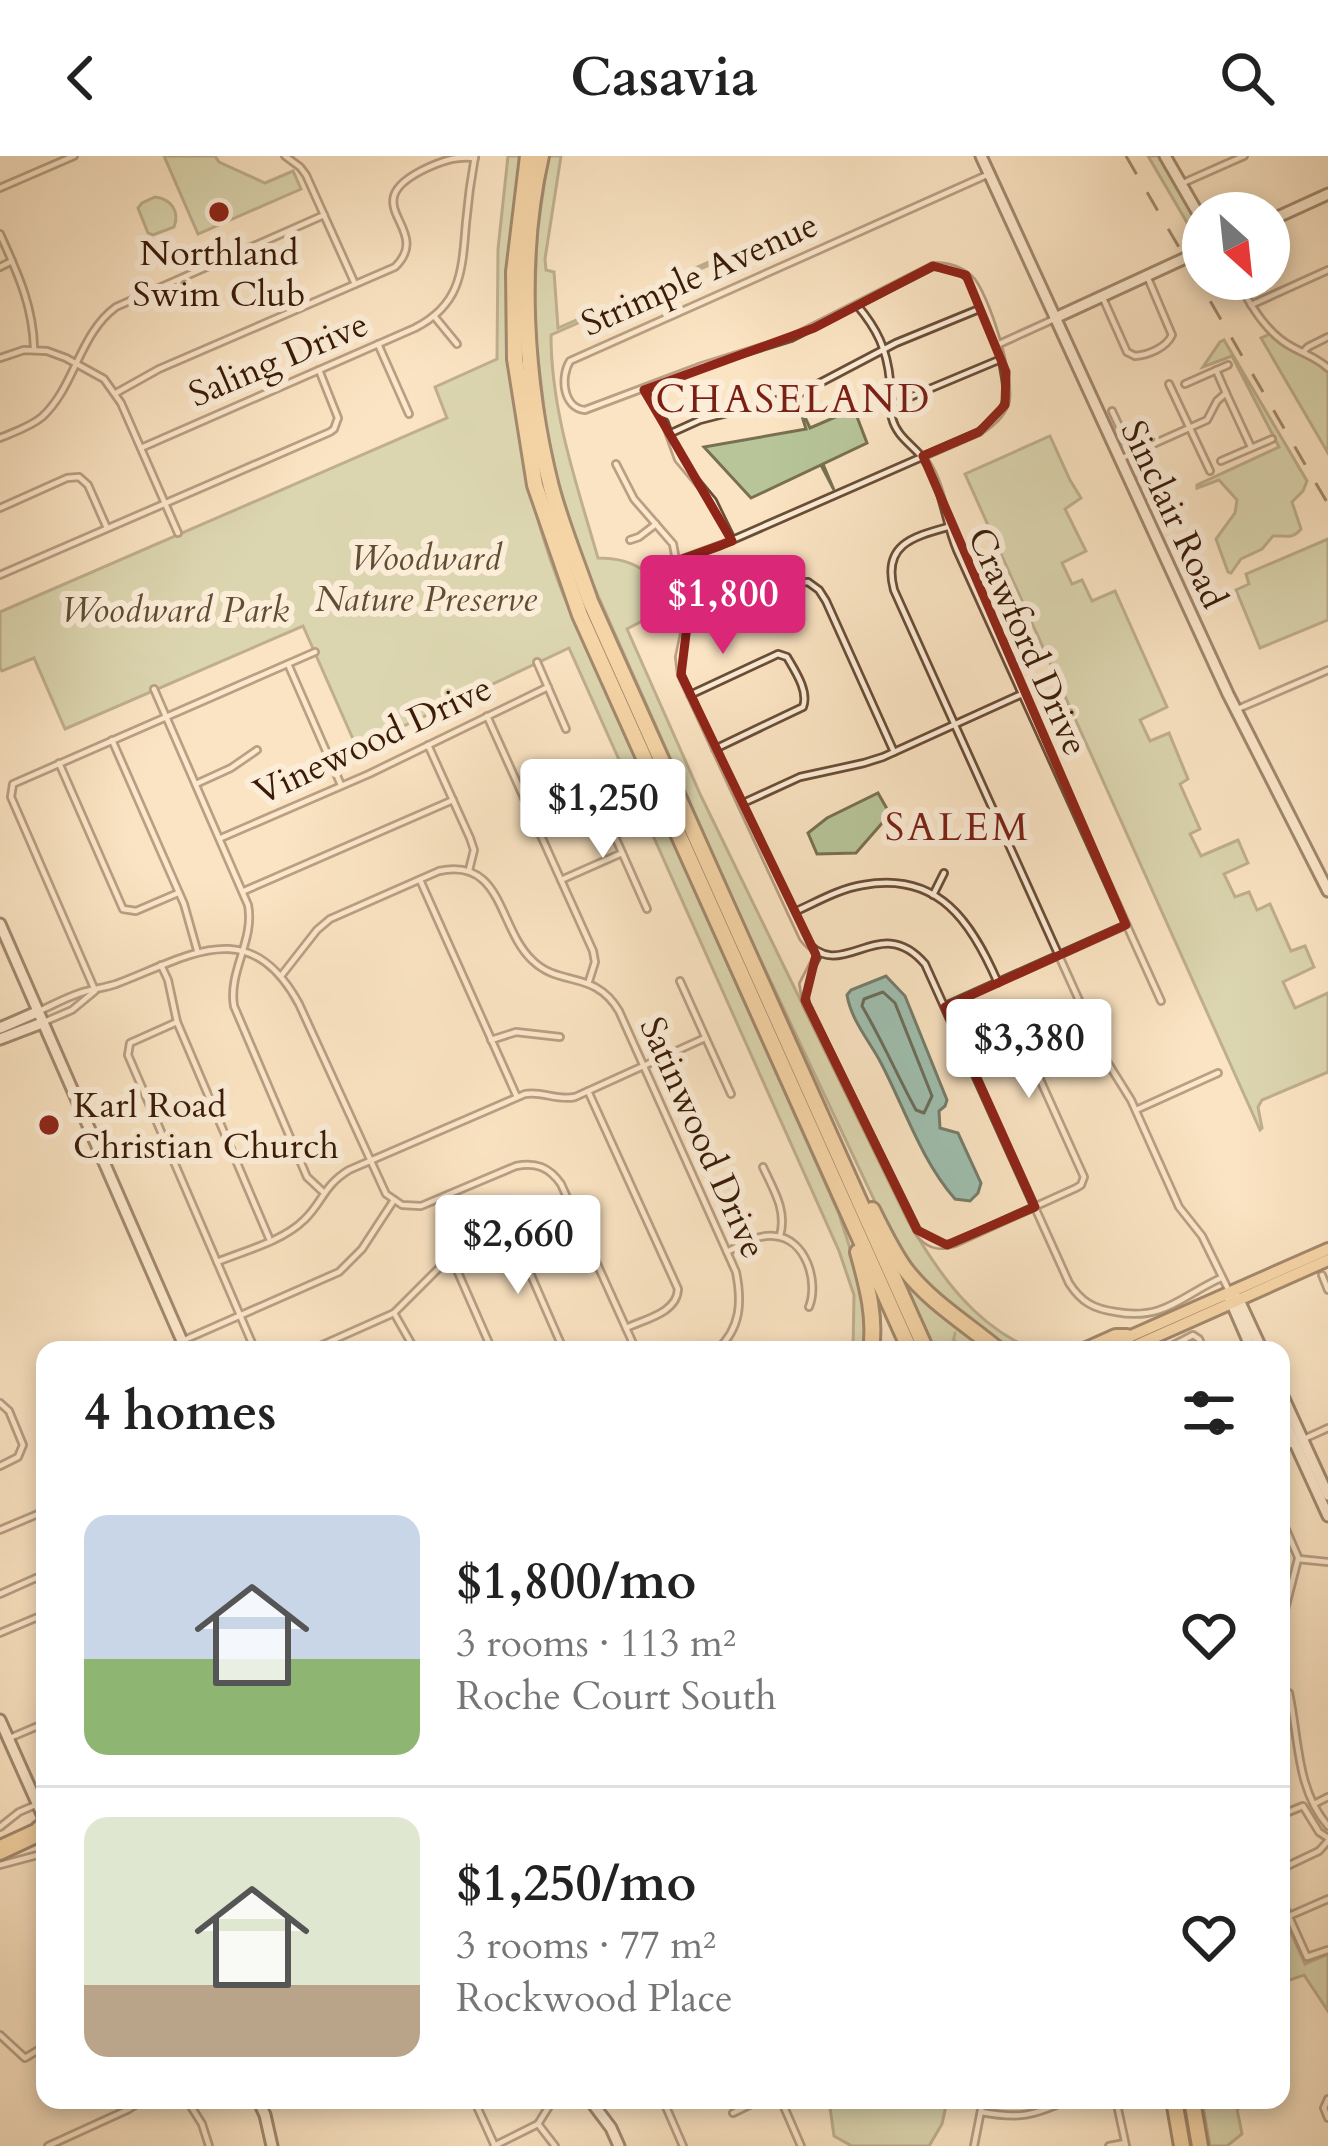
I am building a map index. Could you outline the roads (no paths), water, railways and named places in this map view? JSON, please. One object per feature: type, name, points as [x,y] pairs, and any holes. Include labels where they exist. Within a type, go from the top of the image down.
[{"type":"highway","points":[[528,156],[514,272],[515,359],[536,485],[580,615],[906,1341]]},
{"type":"highway","points":[[542,156],[530,236],[529,332],[534,396],[551,487],[590,601],[922,1341]]},
{"type":"highway","points":[[818,1105],[903,1266],[937,1302],[989,1341]]},
{"type":"highway","points":[[845,1207],[870,1299],[872,1341]]},
{"type":"highway","points":[[1176,2109],[1182,2146]]},
{"type":"highway","points":[[1194,2109],[1200,2146]]},
{"type":"main road","name":"Sinclair Road","points":[[981,156],[1054,318],[1126,457],[1236,710],[1328,891]]},
{"type":"main road","points":[[1165,156],[1186,192]]},
{"type":"main road","points":[[1290,211],[1328,194]]},
{"type":"main road","points":[[1054,318],[1182,260]]},
{"type":"main road","points":[[0,924],[182,1341]]},
{"type":"main road","points":[[0,1028],[40,1017]]},
{"type":"main road","points":[[0,1039],[40,1017]]},
{"type":"main road","points":[[1140,1341],[1328,1249]]},
{"type":"main road","points":[[1232,1298],[1328,1260]]},
{"type":"main road","points":[[1232,1298],[1249,1341]]},
{"type":"main road","points":[[1232,1298],[1257,1341]]},
{"type":"main road","points":[[1290,1416],[1328,1516]]},
{"type":"main road","points":[[1290,1427],[1328,1495]]},
{"type":"main road","points":[[0,1720],[36,1793]]},
{"type":"main road","points":[[0,1847],[36,1829]]},
{"type":"main road","points":[[0,1847],[36,1836]]},
{"type":"main road","points":[[262,2109],[272,2146]]},
{"type":"main road","points":[[597,2109],[620,2146]]},
{"type":"street","points":[[0,188],[74,156]]},
{"type":"street","points":[[285,156],[307,176],[356,284]]},
{"type":"street","points":[[116,393],[159,369],[394,266],[404,255],[406,237],[393,202],[400,183],[458,156],[475,157],[461,273],[451,298],[434,316],[458,344]]},
{"type":"street","points":[[1181,184],[1244,156]]},
{"type":"street","name":"Strimple Avenue","points":[[644,390],[578,410],[568,396],[566,367],[576,358],[988,174]]},
{"type":"street","points":[[0,439],[46,413],[96,326],[116,307],[325,215]]},
{"type":"street","points":[[0,234],[31,310],[34,349]]},
{"type":"street","points":[[0,267],[12,261]]},
{"type":"street","points":[[677,561],[731,540],[979,432],[999,415],[1008,389],[1001,359],[975,285],[966,275],[948,266],[933,266],[791,338],[644,390],[678,459],[713,501],[731,540]]},
{"type":"street","points":[[1251,305],[1328,270]]},
{"type":"street","points":[[1102,296],[1127,352],[1140,356],[1156,350],[1170,341],[1172,329],[1147,276]]},
{"type":"street","points":[[1248,300],[1275,334],[1328,368]]},
{"type":"street","name":"Crawford Drive","points":[[857,305],[874,325],[884,349],[897,430],[921,457],[936,485],[948,527],[1161,1001]]},
{"type":"street","points":[[669,434],[700,420],[797,395],[884,349],[984,308]]},
{"type":"street","name":"Saling Drive","points":[[141,448],[434,316]]},
{"type":"street","points":[[997,345],[1054,318]]},
{"type":"street","points":[[1303,352],[1328,337]]},
{"type":"street","points":[[378,344],[409,414]]},
{"type":"street","points":[[0,358],[34,349],[56,353],[104,379],[116,393],[178,533]]},
{"type":"street","points":[[891,405],[1001,359]]},
{"type":"street","points":[[1185,384],[1228,365]]},
{"type":"street","points":[[0,575],[334,429],[337,413],[319,370]]},
{"type":"street","points":[[1216,370],[1251,447]]},
{"type":"street","points":[[1169,384],[1210,471]]},
{"type":"street","points":[[1126,457],[1207,420],[1226,393]]},
{"type":"street","points":[[1112,411],[1126,457],[1153,500]]},
{"type":"street","points":[[1221,461],[1272,439]]},
{"type":"street","points":[[616,464],[634,500],[673,544],[687,619],[679,663],[689,695],[803,938],[819,953],[834,957],[873,944],[901,946],[925,964],[1076,1294],[1088,1304],[1145,1316],[1221,1278]]},
{"type":"street","points":[[0,508],[79,477],[88,485],[107,528]]},
{"type":"street","points":[[630,540],[656,524]]},
{"type":"street","points":[[948,527],[905,543],[893,558],[894,590],[1106,1060],[1136,1110],[1179,1207],[1205,1242],[1232,1298]]},
{"type":"street","points":[[687,619],[722,612],[784,584],[808,582],[826,601],[894,752]]},
{"type":"street","points":[[95,991],[10,788],[16,781],[315,652]]},
{"type":"street","points":[[689,695],[782,655],[805,694],[799,710],[715,749]]},
{"type":"street","points":[[537,662],[566,729]]},
{"type":"street","points":[[288,664],[341,786]]},
{"type":"street","points":[[1236,710],[1328,670]]},
{"type":"street","name":"Vinewood Drive","points":[[219,838],[341,786],[548,687]]},
{"type":"street","points":[[154,689],[250,918],[234,980],[234,1006],[308,1177],[323,1192]]},
{"type":"street","points":[[741,804],[800,777],[864,764],[1022,694]]},
{"type":"street","points":[[488,716],[593,951],[595,962],[588,982]]},
{"type":"street","points":[[112,740],[178,893],[197,950]]},
{"type":"street","points":[[281,976],[330,919],[449,869],[469,870],[474,850],[428,745]]},
{"type":"street","points":[[196,784],[257,750]]},
{"type":"street","points":[[59,763],[121,905],[136,911],[178,893]]},
{"type":"street","points":[[597,796],[647,909]]},
{"type":"street","points":[[242,892],[453,800]]},
{"type":"street","points":[[562,880],[622,853]]},
{"type":"street","name":"Satinwood Drive","points":[[469,870],[488,884],[534,963],[551,973],[588,982],[613,1001],[736,1272],[742,1298],[736,1324],[725,1341]]},
{"type":"street","points":[[933,896],[944,873]]},
{"type":"street","points":[[420,880],[517,1097]]},
{"type":"street","points":[[792,913],[863,884],[907,885],[958,913],[972,929],[998,983]]},
{"type":"street","points":[[945,1007],[1126,925]]},
{"type":"street","points":[[40,1017],[80,993],[197,950],[223,949],[260,959],[281,976],[299,1004],[386,1194],[412,1206],[432,1203],[528,1163],[553,1172],[632,1341]]},
{"type":"street","points":[[819,953],[803,984],[805,1000],[917,1230],[937,1245],[947,1245],[1083,1182],[1083,1171],[1024,1043],[1012,1041],[969,1060]]},
{"type":"street","points":[[161,964],[177,1022],[270,1240]]},
{"type":"street","points":[[680,981],[731,1094]]},
{"type":"street","points":[[40,1017],[72,1010],[95,991]]},
{"type":"street","points":[[177,1022],[135,1040],[128,1055],[252,1341]]},
{"type":"street","points":[[491,1040],[516,1032],[560,1037]]},
{"type":"street","points":[[217,1262],[302,1223],[342,1174],[370,1161],[517,1097],[540,1093],[566,1099],[589,1091],[705,1038]]},
{"type":"street","points":[[1136,1110],[1218,1073]]},
{"type":"street","points":[[589,1091],[677,1289],[677,1300],[670,1308],[626,1328]]},
{"type":"street","points":[[763,1167],[782,1210],[780,1236]]},
{"type":"street","points":[[194,1341],[339,1272],[362,1249],[394,1200]]},
{"type":"street","points":[[331,1341],[394,1313],[440,1267],[572,1208]]},
{"type":"street","points":[[513,1234],[560,1341]]},
{"type":"street","points":[[727,1252],[761,1237],[780,1236],[798,1248],[814,1281],[809,1307]]},
{"type":"street","points":[[453,1261],[488,1341]]},
{"type":"street","points":[[1322,1275],[1328,1290]]},
{"type":"street","points":[[394,1313],[410,1341]]},
{"type":"street","points":[[0,1403],[9,1411],[22,1442],[21,1453],[0,1466]]},
{"type":"street","points":[[1290,1445],[1328,1428]]},
{"type":"street","points":[[0,1530],[36,1515]]},
{"type":"street","points":[[1290,1540],[1298,1559],[1290,1590]]},
{"type":"street","points":[[1298,1559],[1328,1562]]},
{"type":"street","points":[[0,1594],[36,1578]]},
{"type":"street","points":[[0,1634],[36,1618]]},
{"type":"street","points":[[1290,1700],[1299,1760],[1314,1804],[1328,1826]]},
{"type":"street","points":[[8,1738],[36,1727]]},
{"type":"street","points":[[1314,1804],[1328,1797]]},
{"type":"street","points":[[0,1827],[36,1805]]},
{"type":"street","points":[[1290,1811],[1306,1808],[1314,1826],[1328,1840],[1319,1851],[1290,1865]]},
{"type":"street","points":[[0,1865],[36,1855]]},
{"type":"street","points":[[1290,1916],[1328,1899]]},
{"type":"street","points":[[1290,1918],[1307,1957],[1328,1950]]},
{"type":"street","points":[[0,2035],[25,2058],[36,2051]]},
{"type":"street","points":[[1327,2101],[1328,2117]]},
{"type":"street","points":[[48,2146],[129,2109]]},
{"type":"street","points":[[193,2109],[209,2146]]},
{"type":"street","points":[[478,2109],[494,2146],[538,2124],[547,2109]]},
{"type":"street","points":[[667,2109],[683,2146]]},
{"type":"street","points":[[733,2113],[741,2109]]},
{"type":"street","points":[[785,2109],[801,2146]]},
{"type":"street","points":[[974,2146],[981,2111],[1016,2118],[1047,2109]]},
{"type":"street","points":[[1109,2146],[1125,2144],[1119,2109]]},
{"type":"street","points":[[538,2124],[555,2146]]},
{"type":"water","points":[[886,976],[905,996],[947,1100],[939,1111],[940,1128],[958,1133],[981,1183],[970,1201],[955,1199],[932,1168],[852,1013],[847,995],[851,990]]},
{"type":"waterway","points":[[954,1341],[955,1333]]},
{"type":"railway","points":[[1126,156],[1328,504]]},
{"type":"place","name":"Northland Swim Club","points":[[219,212]]},
{"type":"place","name":"Karl Road Christian Church","points":[[49,1125]]},
{"type":"district","name":"CHASELAND","points":[[794,398]]},
{"type":"district","name":"SALEM","points":[[958,826]]},
{"type":"park label","name":"Woodward Nature Preserve","points":[[426,578]]},
{"type":"park label","name":"Woodward Park","points":[[175,609]]}]
